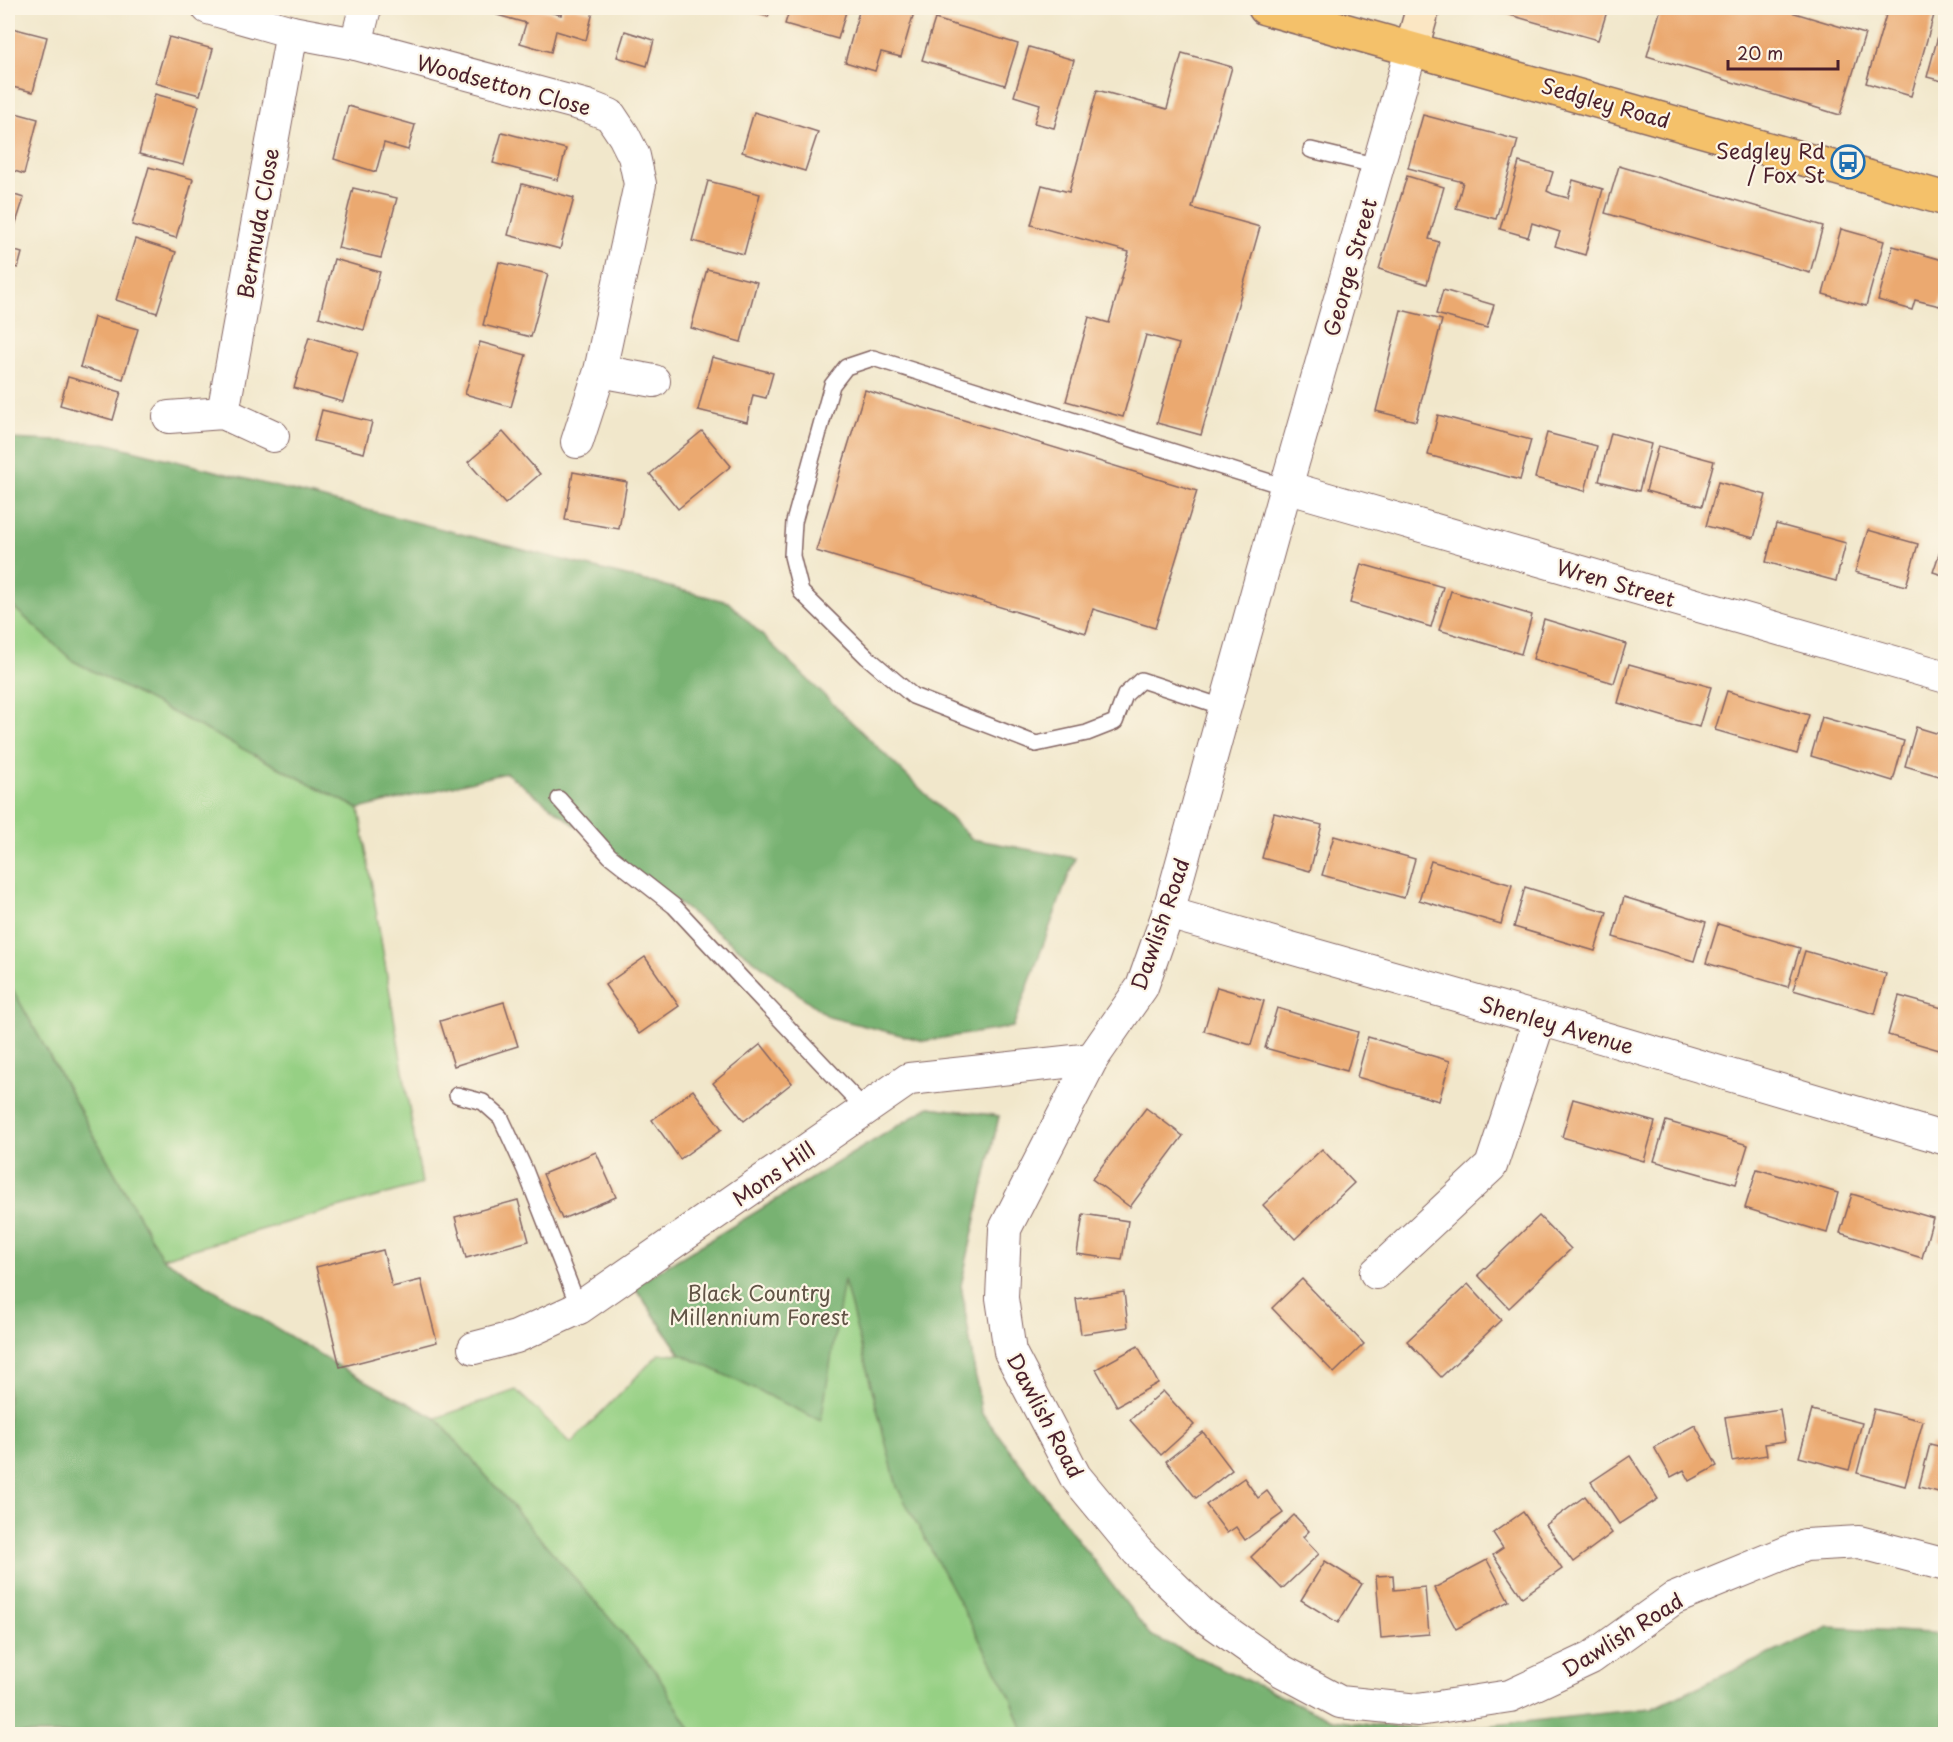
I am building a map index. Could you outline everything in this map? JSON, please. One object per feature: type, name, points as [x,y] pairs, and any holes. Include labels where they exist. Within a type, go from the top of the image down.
[{"type":"main road","name":"Sedgley Road","points":[[1265,8],[1412,47],[1946,199]]},
{"type":"main road","points":[[1412,47],[1423,8]]},
{"type":"street","name":"Woodsetton Close","points":[[208,8],[292,32],[356,44],[587,106],[610,115],[634,156],[640,184],[600,371],[577,442]]},
{"type":"street","points":[[356,44],[365,8]]},
{"type":"street","name":"Bermuda Close","points":[[223,413],[292,32]]},
{"type":"street","name":"George Street","points":[[1287,487],[1412,47]]},
{"type":"street","points":[[600,371],[654,381]]},
{"type":"street","points":[[168,417],[223,413],[273,436]]},
{"type":"street","name":"Wren Street","points":[[1287,487],[1946,677]]},
{"type":"street","name":"Dawlish Road","points":[[1287,487],[1168,913],[1142,987],[1092,1059],[1005,1229],[1002,1298],[1010,1352],[1075,1476],[1130,1543],[1204,1616],[1282,1671],[1340,1702],[1418,1710],[1510,1696],[1590,1658],[1673,1599],[1805,1545],[1859,1542],[1946,1564]]},
{"type":"street","name":"Shenley Avenue","points":[[1168,913],[1540,1019],[1946,1139]]},
{"type":"street","points":[[1376,1273],[1491,1166],[1540,1019]]},
{"type":"street","name":"Mons Hill","points":[[474,1348],[516,1337],[579,1308],[909,1078],[1092,1059]]},
{"type":"lane","points":[[1311,150],[1378,166]]},
{"type":"lane","points":[[1226,708],[1141,680],[1125,695],[1115,722],[1086,734],[1036,744],[912,696],[867,657],[801,592],[792,556],[794,522],[832,385],[846,366],[873,358],[1287,487]]},
{"type":"lane","points":[[559,800],[610,856],[674,906],[865,1109]]},
{"type":"lane","points":[[458,1095],[483,1102],[501,1118],[525,1170],[579,1308]]},
{"type":"green space","points":[[8,439],[105,443],[728,602],[972,839],[1075,858],[1013,1027],[924,1041],[829,1017],[506,773],[359,809],[73,661],[8,602]]},
{"type":"green space","points":[[8,602],[73,661],[359,809],[422,1184],[162,1258],[8,981]]},
{"type":"green space","points":[[8,981],[162,1258],[340,1367],[436,1418],[656,1672],[693,1734],[8,1734]]},
{"type":"green space","points":[[8,1041],[101,1226],[494,1485],[436,1418],[516,1390],[571,1443],[659,1354],[680,1354],[634,1286],[929,1107],[999,1116],[961,1285],[981,1412],[1150,1635],[1332,1720],[1377,1726],[1449,1730],[1652,1708],[1692,1689],[1709,1734],[8,1734]]},
{"type":"green space","name":"Black Country Millennium Forest","points":[[929,1107],[999,1116],[961,1285],[981,1412],[1150,1635],[1332,1720],[1377,1726],[1449,1730],[1652,1708],[1829,1627],[1945,1634],[1945,1734],[1024,1734],[1011,1698],[897,1487],[844,1280],[821,1421],[681,1354],[634,1286]]},
{"type":"building","points":[[500,8],[534,8],[561,15],[563,8],[593,12],[586,40],[556,31],[551,52],[520,43],[526,23],[497,15]]},
{"type":"building","points":[[739,8],[771,8],[768,17]]},
{"type":"building","points":[[790,8],[847,8],[838,39],[785,24]]},
{"type":"building","points":[[860,8],[915,9],[901,57],[881,52],[875,71],[845,62]]},
{"type":"building","points":[[1485,8],[1608,8],[1598,40]]},
{"type":"building","points":[[1661,8],[1778,8],[1865,34],[1840,115],[1647,56]]},
{"type":"building","points":[[1888,8],[1936,8],[1911,96],[1866,83]]},
{"type":"building","points":[[935,19],[1018,44],[1005,85],[922,60]]},
{"type":"building","points":[[1941,25],[1946,26],[1946,82],[1927,77]]},
{"type":"building","points":[[8,27],[47,37],[33,92],[8,86]]},
{"type":"building","points":[[625,31],[654,40],[647,66],[617,57]]},
{"type":"building","points":[[169,37],[213,49],[200,95],[155,83]]},
{"type":"building","points":[[1029,47],[1074,60],[1054,128],[1034,123],[1040,104],[1014,96]]},
{"type":"building","points":[[1182,53],[1232,67],[1192,208],[1260,227],[1201,435],[1157,423],[1179,344],[1146,335],[1123,417],[1066,401],[1089,317],[1109,323],[1129,252],[1031,225],[1042,185],[1069,192],[1097,90],[1167,109]]},
{"type":"building","points":[[155,94],[199,106],[183,165],[139,154]]},
{"type":"building","points":[[348,106],[415,125],[408,150],[384,143],[376,172],[334,159]]},
{"type":"building","points":[[8,111],[38,119],[24,174],[8,169]]},
{"type":"building","points":[[754,112],[818,132],[805,171],[742,152]]},
{"type":"building","points":[[1423,115],[1518,140],[1496,219],[1456,208],[1463,182],[1408,168]]},
{"type":"building","points":[[502,132],[566,149],[558,180],[493,163]]},
{"type":"building","points":[[1519,162],[1553,172],[1547,191],[1553,194],[1568,198],[1573,180],[1603,189],[1585,255],[1555,246],[1560,232],[1532,223],[1528,237],[1500,229]]},
{"type":"building","points":[[1619,166],[1823,226],[1810,273],[1605,213]]},
{"type":"building","points":[[149,167],[193,179],[176,238],[132,225]]},
{"type":"building","points":[[1407,176],[1444,187],[1429,239],[1439,242],[1427,284],[1379,269]]},
{"type":"building","points":[[708,181],[760,194],[744,254],[692,241]]},
{"type":"building","points":[[522,184],[574,198],[560,249],[508,235]]},
{"type":"building","points":[[353,188],[397,198],[381,258],[338,248]]},
{"type":"building","points":[[8,193],[24,198],[14,229],[8,226]]},
{"type":"building","points":[[1841,229],[1884,241],[1866,306],[1823,294]]},
{"type":"building","points":[[135,239],[176,252],[157,313],[116,300]]},
{"type":"building","points":[[1893,246],[1946,261],[1946,284],[1940,306],[1915,300],[1912,310],[1878,300]]},
{"type":"building","points":[[8,249],[22,253],[18,268],[8,265]]},
{"type":"building","points":[[334,259],[380,272],[364,330],[319,317]]},
{"type":"building","points":[[499,262],[548,274],[531,337],[483,325]]},
{"type":"building","points":[[707,269],[757,282],[741,342],[691,328]]},
{"type":"building","points":[[1443,290],[1494,305],[1487,328],[1436,314]]},
{"type":"building","points":[[1401,310],[1442,320],[1416,421],[1376,411]]},
{"type":"building","points":[[94,317],[138,329],[123,379],[80,367]]},
{"type":"building","points":[[309,337],[358,352],[343,402],[294,388]]},
{"type":"building","points":[[480,342],[526,355],[511,407],[465,394]]},
{"type":"building","points":[[712,357],[773,373],[766,398],[753,395],[747,422],[698,410]]},
{"type":"building","points":[[68,377],[121,392],[113,420],[60,405]]},
{"type":"building","points":[[865,390],[1197,491],[1155,628],[1093,609],[1086,633],[816,551]]},
{"type":"building","points":[[322,410],[372,422],[364,453],[314,441]]},
{"type":"building","points":[[1438,415],[1531,440],[1520,480],[1428,455]]},
{"type":"building","points":[[702,431],[731,466],[678,509],[650,474]]},
{"type":"building","points":[[503,432],[540,474],[505,504],[468,462]]},
{"type":"building","points":[[1547,433],[1597,446],[1585,491],[1535,478]]},
{"type":"building","points":[[1611,433],[1651,444],[1639,491],[1599,481]]},
{"type":"building","points":[[1658,446],[1714,461],[1702,506],[1646,491]]},
{"type":"building","points":[[573,472],[627,482],[619,529],[565,520]]},
{"type":"building","points":[[1718,482],[1766,495],[1754,538],[1706,526]]},
{"type":"building","points":[[1776,524],[1846,543],[1836,581],[1766,562]]},
{"type":"building","points":[[1868,530],[1918,544],[1906,586],[1855,572]]},
{"type":"building","points":[[1946,534],[1946,576],[1933,572]]},
{"type":"building","points":[[1361,564],[1443,587],[1431,627],[1350,603]]},
{"type":"building","points":[[1451,591],[1532,615],[1521,654],[1439,630]]},
{"type":"building","points":[[1544,619],[1626,644],[1614,683],[1533,659]]},
{"type":"building","points":[[1629,664],[1711,687],[1699,727],[1618,703]]},
{"type":"building","points":[[1727,691],[1809,715],[1797,754],[1715,730]]},
{"type":"building","points":[[1822,717],[1904,741],[1893,781],[1811,756]]},
{"type":"building","points":[[1916,727],[1946,736],[1946,778],[1905,766]]},
{"type":"building","points":[[1274,813],[1322,825],[1310,871],[1262,858]]},
{"type":"building","points":[[1334,836],[1415,859],[1404,898],[1322,875]]},
{"type":"building","points":[[1431,861],[1512,885],[1501,924],[1419,900]]},
{"type":"building","points":[[1525,887],[1607,912],[1595,951],[1514,927]]},
{"type":"building","points":[[1624,897],[1706,922],[1694,961],[1613,937]]},
{"type":"building","points":[[1718,924],[1800,948],[1788,987],[1706,963]]},
{"type":"building","points":[[1805,951],[1886,974],[1875,1014],[1793,990]]},
{"type":"building","points":[[645,957],[679,1006],[639,1034],[605,985]]},
{"type":"building","points":[[1217,987],[1264,1001],[1251,1045],[1204,1031]]},
{"type":"building","points":[[1899,996],[1946,1009],[1946,1052],[1888,1035]]},
{"type":"building","points":[[504,1002],[518,1046],[454,1066],[440,1021]]},
{"type":"building","points":[[1277,1008],[1358,1032],[1347,1071],[1265,1048]]},
{"type":"building","points":[[1368,1037],[1450,1061],[1439,1101],[1357,1077]]},
{"type":"building","points":[[761,1044],[792,1083],[744,1121],[713,1083]]},
{"type":"building","points":[[693,1090],[722,1129],[680,1159],[652,1120]]},
{"type":"building","points":[[1573,1099],[1655,1122],[1644,1161],[1562,1137]]},
{"type":"building","points":[[1146,1108],[1183,1136],[1130,1207],[1092,1179]]},
{"type":"building","points":[[1666,1121],[1748,1145],[1736,1184],[1654,1161]]},
{"type":"building","points":[[1322,1149],[1354,1183],[1295,1239],[1263,1205]]},
{"type":"building","points":[[596,1152],[616,1197],[562,1219],[543,1174]]},
{"type":"building","points":[[1757,1169],[1838,1193],[1827,1233],[1745,1208]]},
{"type":"building","points":[[1852,1194],[1933,1218],[1922,1258],[1840,1233]]},
{"type":"building","points":[[518,1200],[529,1241],[466,1258],[455,1217]]},
{"type":"building","points":[[1083,1214],[1128,1221],[1122,1260],[1077,1254]]},
{"type":"building","points":[[1539,1216],[1571,1249],[1509,1308],[1478,1275]]},
{"type":"building","points":[[1946,1216],[1946,1242],[1938,1240]]},
{"type":"building","points":[[383,1250],[392,1287],[421,1280],[437,1342],[340,1367],[316,1267]]},
{"type":"building","points":[[1302,1279],[1364,1344],[1334,1373],[1272,1308]]},
{"type":"building","points":[[1468,1284],[1501,1320],[1441,1377],[1407,1341]]},
{"type":"building","points":[[1124,1292],[1128,1327],[1081,1334],[1076,1299]]},
{"type":"building","points":[[1138,1346],[1158,1383],[1117,1406],[1096,1369]]},
{"type":"building","points":[[1163,1391],[1194,1425],[1161,1455],[1130,1420]]},
{"type":"building","points":[[1780,1409],[1785,1441],[1765,1444],[1767,1455],[1732,1461],[1725,1417]]},
{"type":"building","points":[[1874,1409],[1923,1421],[1905,1486],[1857,1473]]},
{"type":"building","points":[[1812,1410],[1862,1423],[1849,1470],[1799,1457]]},
{"type":"building","points":[[1695,1425],[1717,1466],[1690,1481],[1684,1470],[1671,1477],[1654,1447]]},
{"type":"building","points":[[1203,1432],[1232,1470],[1196,1498],[1166,1461]]},
{"type":"building","points":[[1930,1444],[1946,1448],[1946,1494],[1919,1487]]},
{"type":"building","points":[[1630,1456],[1658,1499],[1619,1524],[1591,1482]]},
{"type":"building","points":[[1244,1478],[1258,1498],[1267,1491],[1283,1513],[1245,1540],[1236,1527],[1227,1533],[1206,1505]]},
{"type":"building","points":[[1585,1496],[1612,1533],[1573,1562],[1546,1525]]},
{"type":"building","points":[[1523,1512],[1562,1569],[1522,1597],[1493,1555],[1503,1548],[1493,1533]]},
{"type":"building","points":[[1294,1515],[1309,1531],[1303,1537],[1319,1554],[1282,1589],[1251,1557]]},
{"type":"building","points":[[1487,1560],[1509,1601],[1456,1629],[1434,1588]]},
{"type":"building","points":[[1325,1561],[1362,1584],[1338,1623],[1301,1600]]},
{"type":"building","points":[[1393,1575],[1394,1590],[1425,1587],[1429,1634],[1381,1638],[1376,1576]]},
{"type":"place","name":"Sedgley Rd / Fox St","points":[[1848,162]]}]
